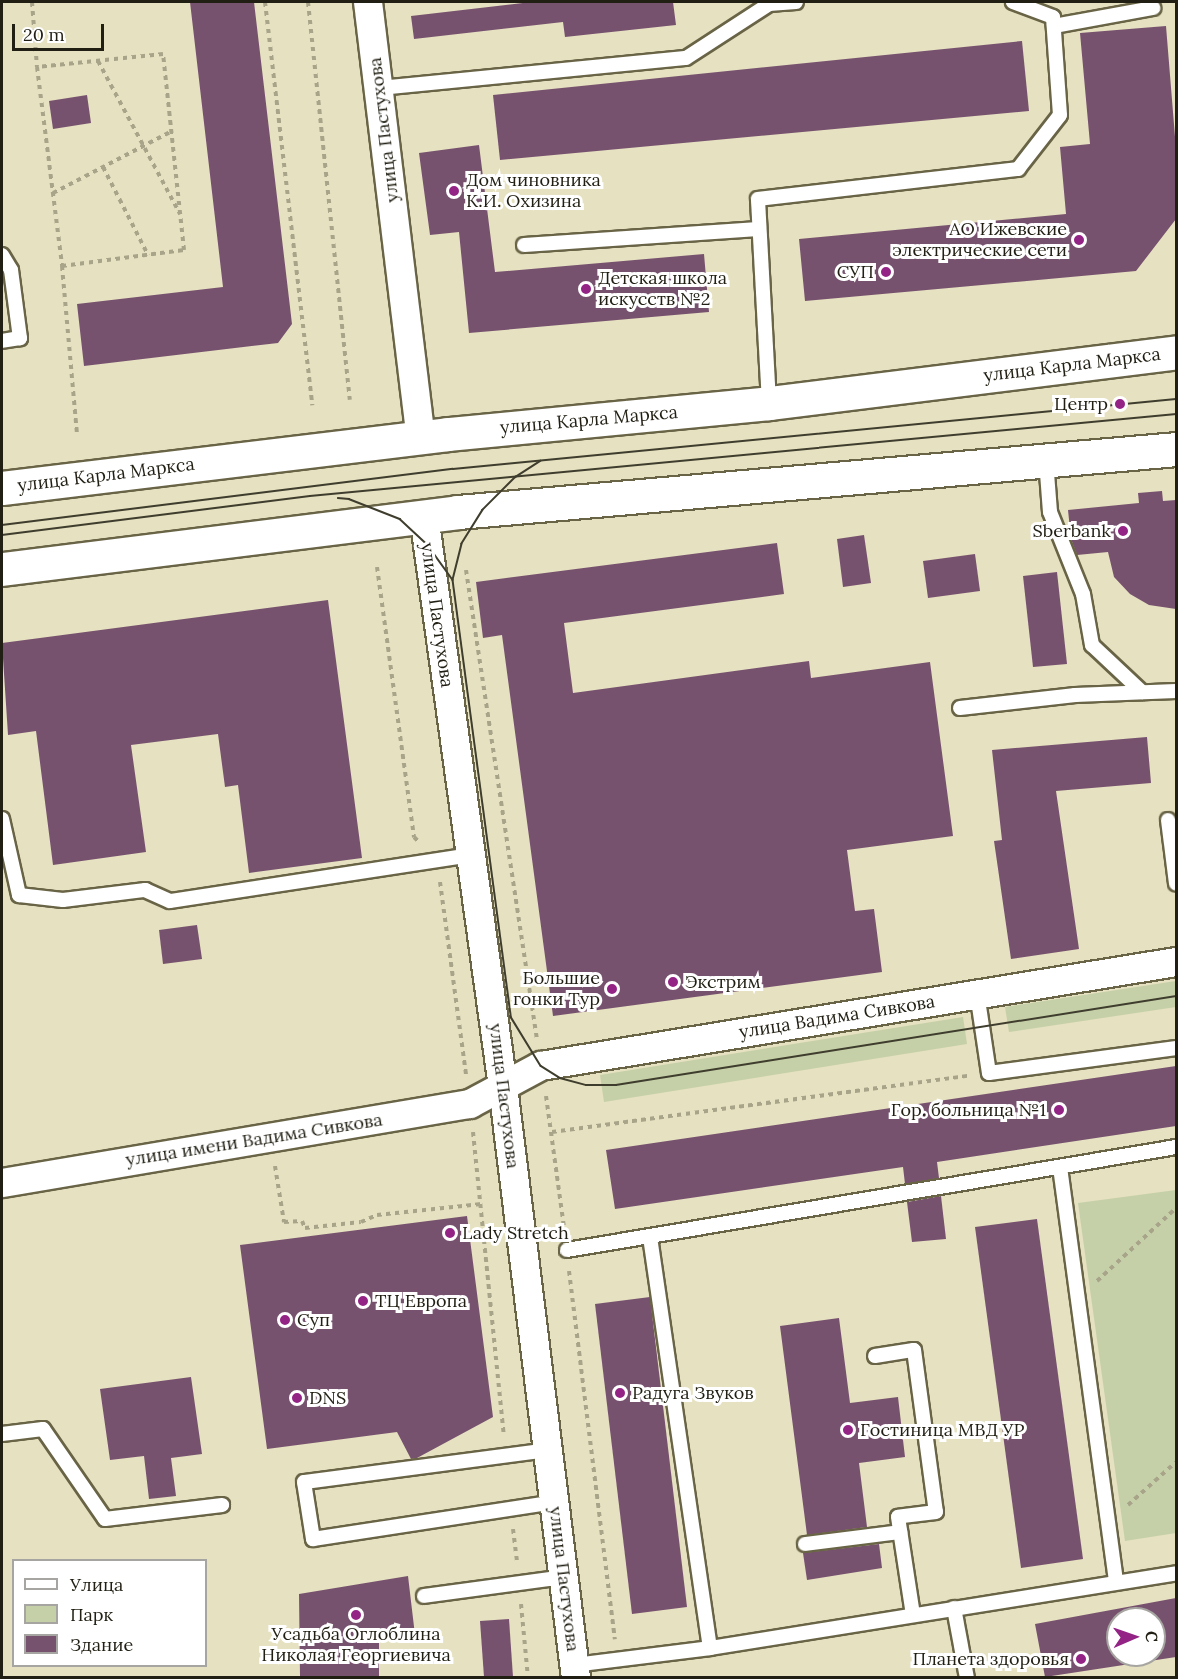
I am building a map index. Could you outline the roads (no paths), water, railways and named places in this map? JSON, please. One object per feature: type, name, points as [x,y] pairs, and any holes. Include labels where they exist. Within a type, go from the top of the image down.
[{"type":"main road","name":"улица Карла Маркса","points":[[2,488],[421,437],[769,403],[1176,352]]},
{"type":"main road","points":[[2,569],[424,516],[1176,448]]},
{"type":"street","name":"улица Пастухова","points":[[368,2],[421,437]]},
{"type":"street","name":"улица Пастухова","points":[[424,516],[503,1087],[575,1671]]},
{"type":"street","name":"улица Вадима Сивкова","points":[[503,1087],[541,1066],[1176,962]]},
{"type":"street","name":"улица имени Вадима Сивкова","points":[[2,1183],[470,1104],[503,1087]]},
{"type":"lane","points":[[379,88],[686,58],[769,4],[796,2]]},
{"type":"lane","points":[[769,403],[758,199],[1018,169],[1060,116],[1053,17],[1013,2]]},
{"type":"lane","points":[[1054,26],[1153,8]]},
{"type":"lane","points":[[524,245],[758,229]]},
{"type":"lane","points":[[2,255],[11,270],[20,338],[2,341]]},
{"type":"lane","points":[[1046,460],[1050,512],[1083,594],[1092,645],[1142,692]]},
{"type":"lane","points":[[960,708],[1075,694],[1176,691]]},
{"type":"lane","points":[[2,819],[19,895],[63,900],[145,890],[170,901],[470,855]]},
{"type":"lane","points":[[1168,820],[1176,883]]},
{"type":"lane","points":[[977,993],[989,1073],[1176,1048]]},
{"type":"lane","points":[[567,1250],[1176,1147]]},
{"type":"lane","points":[[1060,1167],[1116,1582]]},
{"type":"lane","points":[[650,1237],[710,1648]]},
{"type":"lane","points":[[875,1356],[914,1350],[936,1512],[898,1517],[913,1615]]},
{"type":"lane","points":[[2,1434],[43,1429],[105,1519],[222,1505]]},
{"type":"lane","points":[[548,1450],[304,1482],[313,1539],[554,1502]]},
{"type":"lane","points":[[805,1544],[900,1532]]},
{"type":"lane","points":[[575,1671],[619,1660],[710,1648],[1176,1573]]},
{"type":"lane","points":[[424,1596],[564,1577]]},
{"type":"lane","points":[[954,1608],[967,1677]]},
{"type":"tram line","points":[[2,525],[453,469],[1176,399]]},
{"type":"tram line","points":[[2,535],[310,496],[1176,414]]},
{"type":"tram line","points":[[541,461],[516,477],[483,510],[462,544],[453,580],[511,1017],[541,1066],[560,1078],[586,1085],[616,1085],[1176,996]]},
{"type":"tram line","points":[[338,498],[349,499],[400,519],[427,544],[453,580]]},
{"type":"place","name":"Дом чиновника К.И. Охизина","points":[[454,191]]},
{"type":"place","name":"АО Ижевские электрические сети","points":[[1079,240]]},
{"type":"place","name":"СУП","points":[[886,272]]},
{"type":"place","name":"Детская школа искусств №2","points":[[586,289]]},
{"type":"place","name":"Центр","points":[[1120,404]]},
{"type":"place","name":"Sberbank","points":[[1123,531]]},
{"type":"place","name":"Экстрим","points":[[673,982]]},
{"type":"place","name":"Большие гонки Тур","points":[[612,989]]},
{"type":"place","name":"Гор. больница №1","points":[[1059,1110]]},
{"type":"place","name":"Lady Stretch","points":[[450,1233]]},
{"type":"place","name":"ТЦ Европа","points":[[363,1301]]},
{"type":"place","name":"Суп","points":[[285,1320]]},
{"type":"place","name":"Радуга Звуков","points":[[620,1393]]},
{"type":"place","name":"DNS","points":[[297,1398]]},
{"type":"place","name":"Гостиница МВД УР","points":[[848,1430]]},
{"type":"place","name":"Усадьба Оглоблина Николая Георгиевича","points":[[356,1615]]},
{"type":"place","name":"Планета здоровья","points":[[1081,1659]]}]
